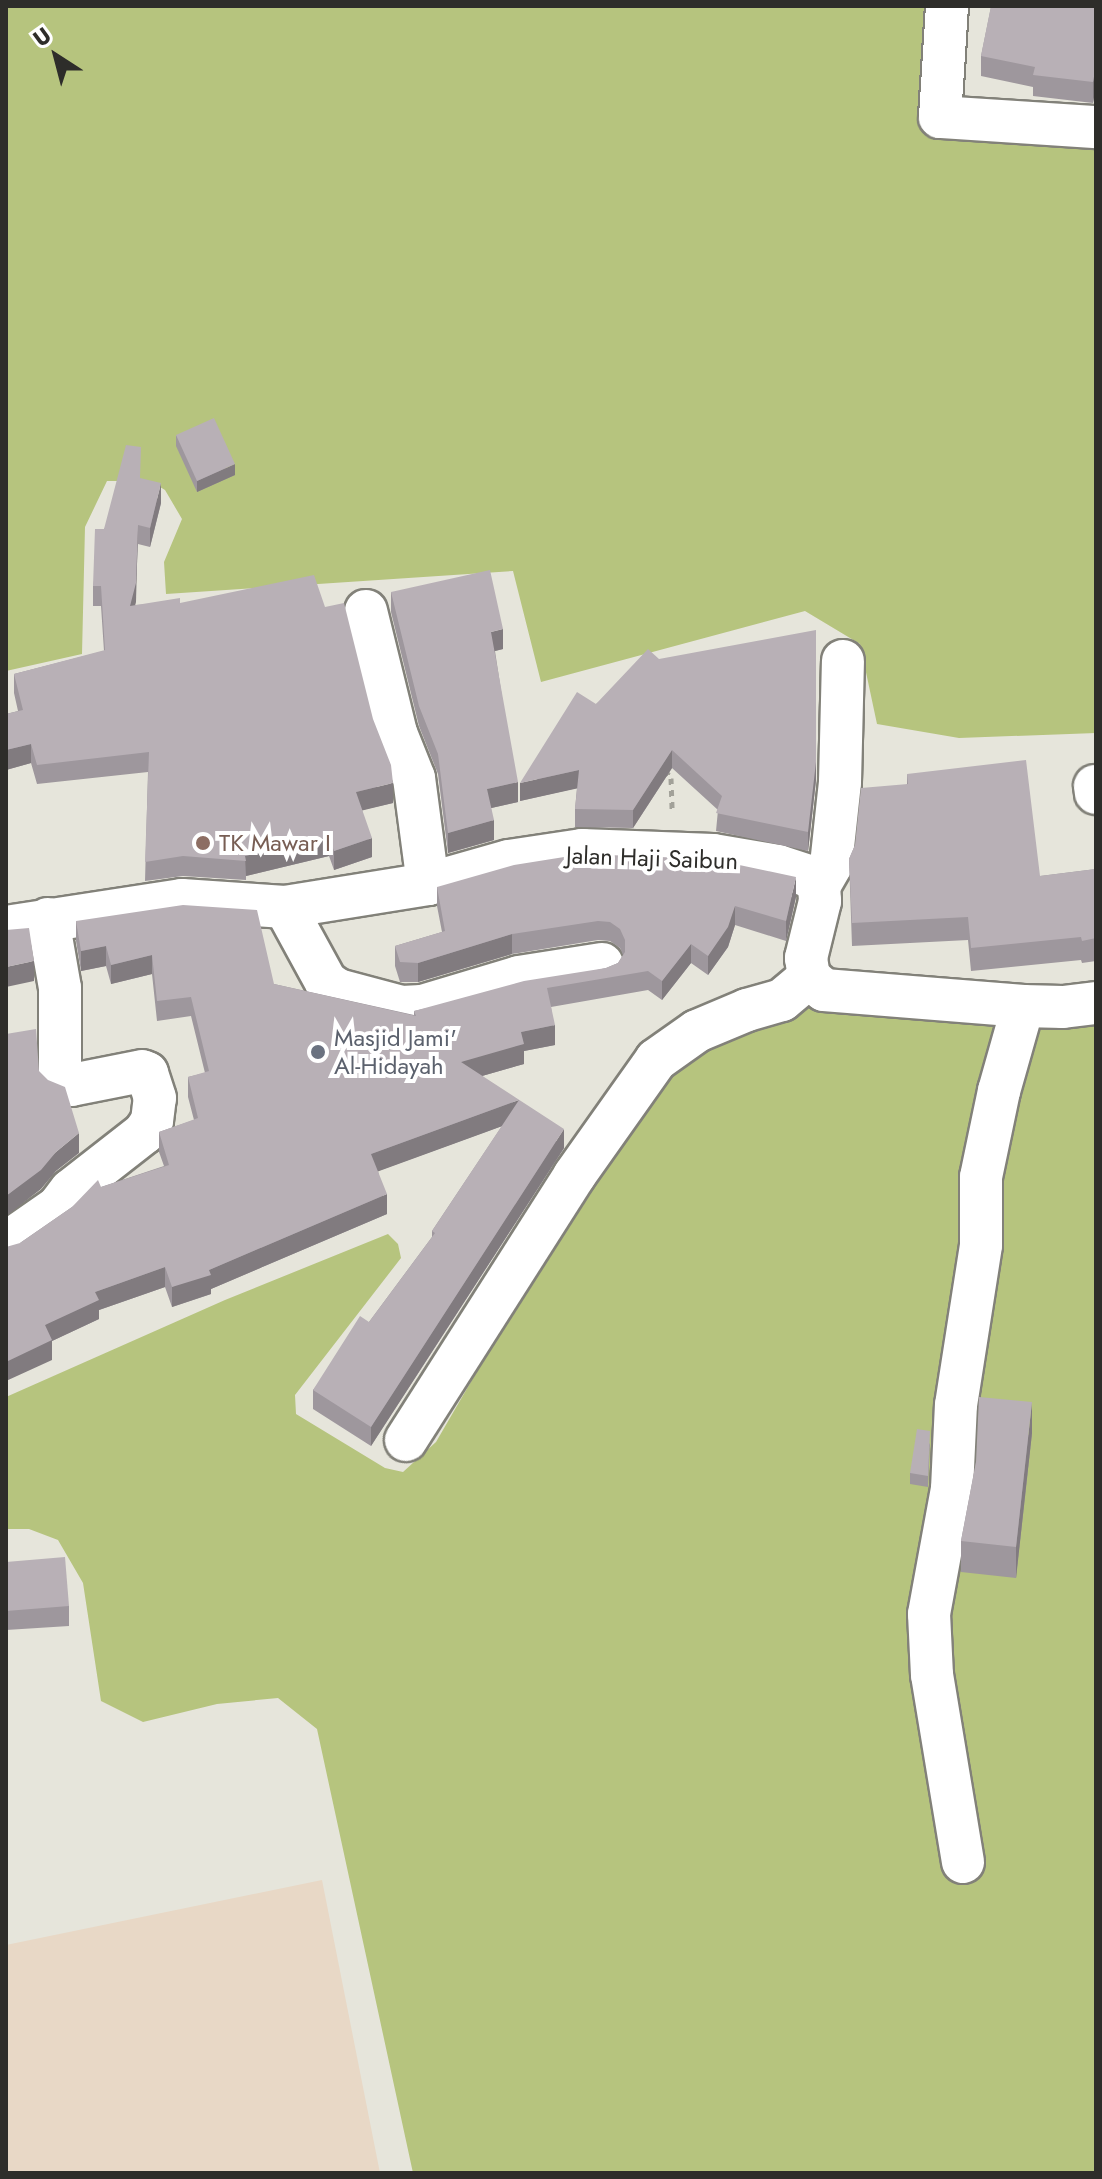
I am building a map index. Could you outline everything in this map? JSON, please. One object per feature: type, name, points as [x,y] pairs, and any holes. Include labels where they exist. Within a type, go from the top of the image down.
[{"type":"street","points":[[947,6],[940,117],[1096,127]]},
{"type":"street","points":[[366,611],[396,733],[414,778],[428,884]]},
{"type":"street","points":[[843,661],[840,782],[831,865],[819,886],[820,901],[806,958],[809,977],[824,990],[1023,1006],[1063,1007],[1096,1003]]},
{"type":"street","name":"Jalan Haji Saibun","points":[[6,927],[182,900],[285,907],[428,884],[509,861],[582,850],[713,855],[778,866],[809,876],[819,886]]},
{"type":"street","points":[[285,907],[326,982],[338,990],[402,1007],[422,1006],[519,977],[602,964]]},
{"type":"street","points":[[6,1243],[58,1207],[71,1190],[144,1133],[152,1121],[154,1109],[153,1085],[147,1073],[142,1071],[71,1085],[60,1079],[60,988],[48,919]]},
{"type":"street","points":[[406,1440],[574,1176],[656,1060],[697,1031],[747,1010],[782,1000],[809,977]]},
{"type":"street","points":[[963,1862],[932,1675],[929,1614],[952,1489],[956,1405],[981,1245],[981,1177],[999,1091],[1023,1006]]},
{"type":"path","points":[[660,764],[671,778],[672,855]]},
{"type":"shaded area","points":[[322,1880],[380,2173],[6,2173],[6,1945]]},
{"type":"green space","points":[[6,6],[939,6],[937,118],[1096,130],[1096,733],[959,738],[877,724],[860,644],[805,611],[541,682],[513,571],[166,594],[164,562],[182,519],[165,490],[150,481],[107,481],[85,527],[82,654],[6,671]]},
{"type":"green space","points":[[806,1008],[1004,1011],[1076,1027],[1096,1020],[1096,2173],[413,2173],[317,1729],[278,1698],[217,1704],[143,1722],[101,1701],[83,1583],[58,1540],[29,1529],[6,1529],[6,1397],[225,1300],[388,1234],[398,1244],[401,1258],[295,1395],[296,1414],[385,1468],[403,1472],[436,1442],[655,1065]]},
{"type":"building","points":[[991,6],[1096,6],[1093,82],[1033,75],[1035,67],[981,56]]},
{"type":"building","points":[[214,418],[235,464],[197,481],[176,435]]},
{"type":"building","points":[[126,445],[141,447],[140,478],[161,483],[150,528],[138,525],[136,583],[130,606],[180,598],[180,603],[314,575],[325,607],[344,603],[373,719],[391,765],[393,783],[356,792],[372,838],[334,851],[329,837],[245,856],[246,861],[183,856],[145,862],[149,752],[37,765],[31,744],[6,750],[6,714],[23,710],[14,674],[105,650],[101,586],[93,586],[95,529],[104,529]]},
{"type":"building","points":[[490,570],[503,629],[491,632],[518,782],[487,789],[494,820],[448,833],[438,754],[419,706],[391,592]]},
{"type":"building","points":[[816,630],[816,762],[808,832],[716,813],[722,796],[672,750],[633,810],[575,809],[579,770],[520,783],[577,692],[596,704],[648,649],[659,659]]},
{"type":"building","points":[[1026,760],[1040,876],[1096,869],[1096,938],[971,948],[968,917],[852,923],[849,859],[855,845],[861,788],[908,784],[907,774]]},
{"type":"building","points":[[583,854],[711,859],[796,877],[786,921],[735,906],[728,927],[708,956],[691,944],[662,981],[648,971],[547,988],[555,1025],[521,1032],[524,1044],[461,1062],[564,1129],[371,1427],[313,1390],[360,1316],[369,1322],[435,1233],[432,1231],[519,1100],[371,1154],[387,1194],[209,1270],[211,1275],[172,1287],[165,1267],[95,1292],[99,1300],[45,1325],[52,1340],[6,1362],[6,1247],[20,1243],[72,1207],[98,1180],[101,1187],[169,1165],[159,1132],[198,1118],[188,1077],[209,1071],[191,997],[157,1001],[152,955],[111,965],[106,946],[81,951],[76,921],[183,905],[257,910],[274,984],[416,1016],[414,1011],[524,981],[606,968],[618,963],[625,952],[625,940],[620,929],[610,922],[598,921],[512,934],[418,963],[400,962],[395,946],[445,931],[437,887],[514,865]]},
{"type":"building","points":[[29,928],[34,961],[6,967],[6,930]]},
{"type":"building","points":[[36,1029],[39,1071],[48,1080],[65,1087],[79,1133],[56,1152],[41,1170],[6,1196],[6,1034]]},
{"type":"building","points":[[979,1397],[1032,1402],[1016,1547],[961,1541],[976,1462]]},
{"type":"building","points":[[917,1429],[930,1431],[928,1476],[910,1473]]},
{"type":"building","points":[[65,1557],[69,1606],[6,1611],[6,1562]]},
{"type":"place","name":"TK Mawar I","points":[[203,843]]},
{"type":"place","name":"Masjid Jami' Al-Hidayah","points":[[318,1052]]}]
